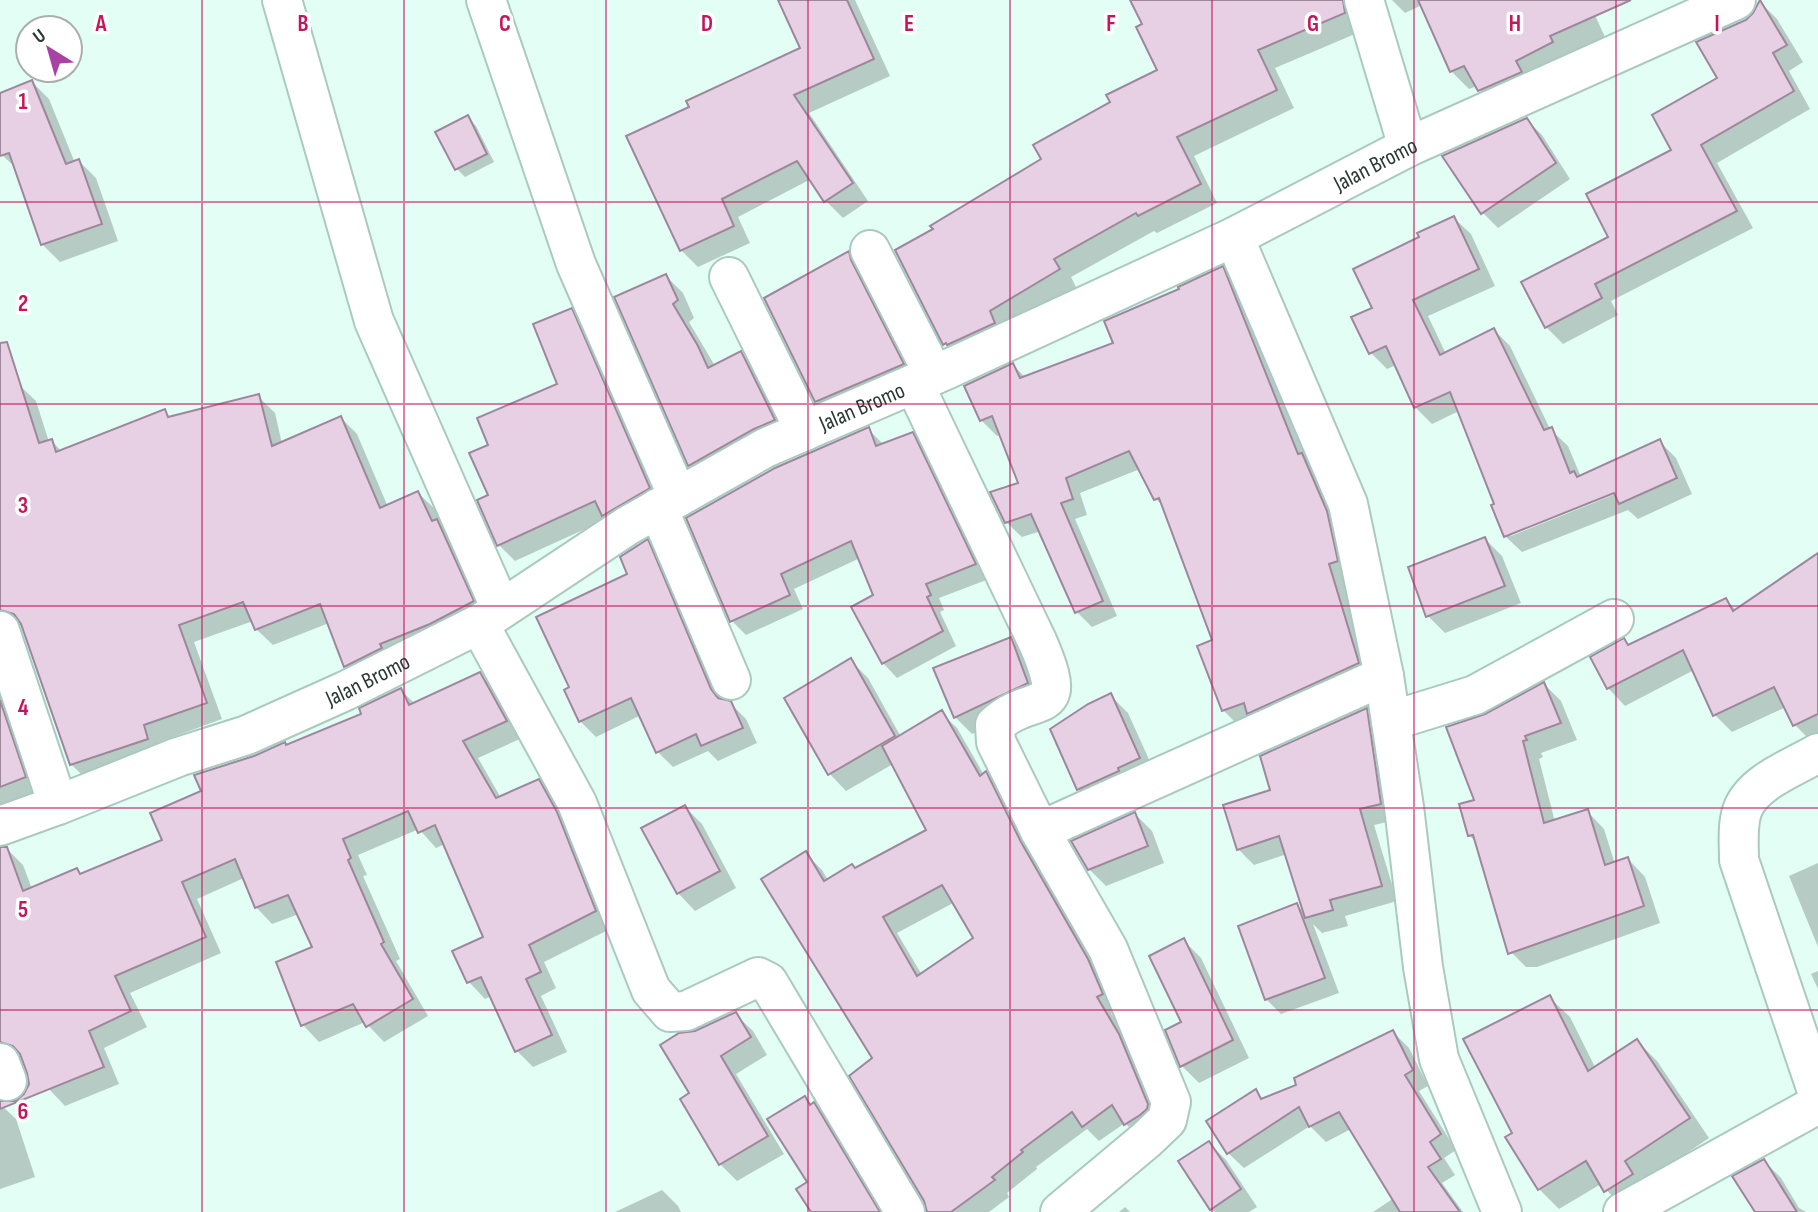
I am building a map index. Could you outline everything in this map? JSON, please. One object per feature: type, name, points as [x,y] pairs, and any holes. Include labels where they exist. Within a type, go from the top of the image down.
[{"type":"street","points":[[282,0],[374,321],[490,617],[577,803],[651,990],[670,1012],[686,1011],[758,977],[768,982],[905,1212]]},
{"type":"street","points":[[486,0],[576,264],[668,503],[732,680]]},
{"type":"street","points":[[1364,0],[1408,147]]},
{"type":"street","name":"Jalan Bromo","points":[[0,826],[177,757],[247,734],[345,691],[490,617],[668,503],[765,448],[924,379],[1234,237],[1408,147],[1736,0]]},
{"type":"street","points":[[1234,237],[1348,504],[1384,676],[1404,807],[1423,967],[1439,1059],[1502,1212]]},
{"type":"street","points":[[870,250],[1038,643],[1052,682],[1052,690],[1046,698],[1035,705],[1004,716],[995,725],[996,742],[1040,831],[1108,949],[1171,1102],[1167,1120],[1060,1212]]},
{"type":"street","points":[[729,277],[805,431]]},
{"type":"street","points":[[1391,722],[1475,695],[1614,619]]},
{"type":"street","points":[[0,631],[58,805]]},
{"type":"street","points":[[1040,831],[1384,676]]},
{"type":"street","points":[[1818,753],[1758,788],[1743,809],[1738,837],[1739,860],[1818,1094]]},
{"type":"street","points":[[1623,1212],[1818,1104]]},
{"type":"building","points":[[778,0],[847,0],[874,59],[794,95],[853,183],[824,202],[797,161],[722,199],[734,226],[680,251],[626,136],[689,107],[686,101],[800,48]]},
{"type":"building","points":[[1130,0],[1343,0],[1345,13],[1258,50],[1277,90],[1177,137],[1201,184],[1138,216],[1136,213],[1054,259],[1060,269],[990,311],[995,323],[943,345],[895,250],[933,229],[930,226],[1041,159],[1033,145],[1110,102],[1106,95],[1157,70],[1136,27],[1142,24]]},
{"type":"building","points":[[1418,0],[1631,0],[1550,36],[1553,42],[1516,61],[1522,72],[1478,91],[1464,66],[1450,72]]},
{"type":"building","points":[[1760,0],[1787,45],[1773,53],[1794,91],[1701,145],[1737,211],[1595,284],[1602,298],[1545,328],[1521,282],[1608,237],[1586,194],[1671,150],[1652,115],[1717,78],[1696,42],[1746,20]]},
{"type":"building","points":[[22,84],[34,84],[66,164],[79,159],[102,224],[41,245],[9,153],[0,156],[0,93]]},
{"type":"building","points":[[468,115],[487,154],[455,170],[435,132]]},
{"type":"building","points":[[1527,118],[1556,163],[1481,214],[1442,156]]},
{"type":"building","points":[[1454,216],[1479,269],[1413,300],[1440,355],[1494,328],[1544,430],[1552,427],[1570,473],[1574,471],[1577,477],[1660,439],[1677,478],[1619,504],[1614,493],[1504,537],[1491,505],[1494,504],[1450,392],[1414,408],[1386,346],[1369,354],[1351,317],[1372,308],[1353,269],[1419,237],[1417,233]]},
{"type":"building","points":[[849,251],[851,260],[904,364],[815,402],[764,298]]},
{"type":"building","points":[[1223,266],[1298,454],[1302,453],[1327,511],[1338,561],[1329,564],[1359,663],[1247,714],[1244,703],[1222,711],[1197,646],[1212,640],[1159,498],[1154,500],[1129,451],[1066,478],[1073,499],[1061,503],[1103,601],[1075,613],[1031,514],[1005,523],[990,492],[1018,483],[992,416],[980,421],[964,386],[1013,363],[1020,378],[1113,343],[1104,321],[1179,289],[1178,287]]},
{"type":"building","points":[[666,274],[678,300],[673,304],[708,368],[741,351],[775,420],[688,466],[614,297]]},
{"type":"building","points":[[572,308],[650,488],[602,516],[595,501],[497,546],[477,500],[488,495],[469,453],[488,445],[477,418],[557,384],[533,324]]},
{"type":"building","points":[[7,342],[39,443],[52,439],[56,452],[165,409],[168,417],[259,394],[272,446],[341,416],[380,508],[418,491],[432,521],[437,519],[474,601],[430,624],[380,644],[382,648],[344,667],[320,604],[255,630],[243,602],[179,625],[207,703],[144,725],[148,739],[70,765],[21,624],[14,614],[0,610],[0,343]]},
{"type":"building","points":[[869,427],[876,446],[913,432],[976,564],[926,584],[931,595],[927,597],[943,631],[882,664],[851,607],[873,595],[851,541],[781,574],[790,595],[730,622],[686,518],[775,468]]},
{"type":"building","points":[[1485,537],[1505,586],[1426,617],[1408,567]]},
{"type":"building","points":[[648,539],[711,689],[718,698],[731,701],[743,728],[701,746],[696,734],[656,753],[631,698],[579,722],[564,690],[569,687],[536,617],[627,574],[620,557]]},
{"type":"building","points":[[1818,553],[1818,714],[1793,726],[1774,687],[1713,716],[1683,650],[1607,689],[1590,657],[1624,638],[1628,645],[1726,598],[1733,611]]},
{"type":"building","points":[[1011,637],[1028,683],[954,718],[933,668]]},
{"type":"building","points":[[851,658],[895,736],[828,775],[784,698]]},
{"type":"building","points":[[480,672],[507,721],[463,741],[496,798],[539,779],[557,812],[596,911],[529,945],[541,972],[526,979],[552,1035],[515,1052],[481,977],[467,983],[452,951],[483,937],[435,825],[418,833],[408,811],[343,839],[351,858],[348,860],[384,942],[381,944],[413,999],[366,1027],[353,1004],[301,1026],[276,962],[312,947],[288,895],[255,908],[235,859],[182,882],[206,937],[115,976],[131,1011],[89,1031],[104,1067],[0,1109],[0,1101],[16,1101],[24,1094],[29,1084],[20,1054],[13,1046],[0,1042],[0,847],[7,847],[23,891],[77,868],[80,874],[162,840],[150,813],[201,791],[194,775],[254,756],[285,742],[286,745],[361,714],[359,708],[401,688],[409,705]]},
{"type":"building","points":[[1544,682],[1561,723],[1525,736],[1527,740],[1523,741],[1544,823],[1588,809],[1605,865],[1628,857],[1644,906],[1508,954],[1473,835],[1468,836],[1459,804],[1474,800],[1446,727],[1485,714]]},
{"type":"building","points":[[1111,693],[1140,758],[1077,790],[1050,729],[1088,704]]},
{"type":"building","points":[[0,700],[26,777],[0,787]]},
{"type":"building","points":[[1367,708],[1381,804],[1360,809],[1382,886],[1330,900],[1333,910],[1305,918],[1279,836],[1237,850],[1223,805],[1270,790],[1260,756]]},
{"type":"building","points":[[942,710],[980,776],[986,771],[1021,842],[1088,959],[1103,994],[1097,997],[1119,1034],[1148,1104],[1147,1109],[1124,1125],[1112,1105],[1082,1127],[1072,1112],[1021,1150],[1023,1152],[992,1177],[995,1180],[951,1212],[927,1212],[924,1201],[849,1076],[872,1058],[761,879],[806,851],[824,881],[852,864],[855,868],[926,830],[882,746]],"holes":[[[942,885],[973,938],[917,976],[883,917]]]},
{"type":"building","points":[[685,805],[720,871],[677,894],[641,828]]},
{"type":"building","points":[[1135,812],[1148,846],[1088,870],[1071,841]]},
{"type":"building","points":[[1297,903],[1325,978],[1265,1000],[1238,926]]},
{"type":"building","points":[[1184,938],[1233,1040],[1180,1067],[1165,1030],[1181,1022],[1149,956]]},
{"type":"building","points":[[1550,995],[1588,1071],[1637,1039],[1690,1118],[1625,1161],[1633,1174],[1604,1192],[1586,1161],[1538,1190],[1505,1137],[1512,1133],[1463,1039]]},
{"type":"building","points":[[736,1012],[751,1037],[721,1056],[768,1136],[719,1165],[680,1099],[689,1093],[660,1045],[679,1033],[695,1031]]},
{"type":"building","points":[[1393,1030],[1413,1070],[1405,1075],[1441,1134],[1430,1142],[1441,1159],[1428,1167],[1460,1212],[1400,1212],[1339,1112],[1309,1127],[1299,1107],[1227,1154],[1206,1121],[1256,1089],[1261,1099],[1296,1085],[1294,1078]]},
{"type":"building","points":[[805,1096],[810,1105],[814,1102],[880,1212],[811,1212],[796,1189],[807,1182],[767,1119]]},
{"type":"building","points":[[1209,1141],[1241,1189],[1210,1210],[1178,1161]]},
{"type":"building","points":[[1764,1159],[1797,1212],[1755,1212],[1732,1176]]}]
